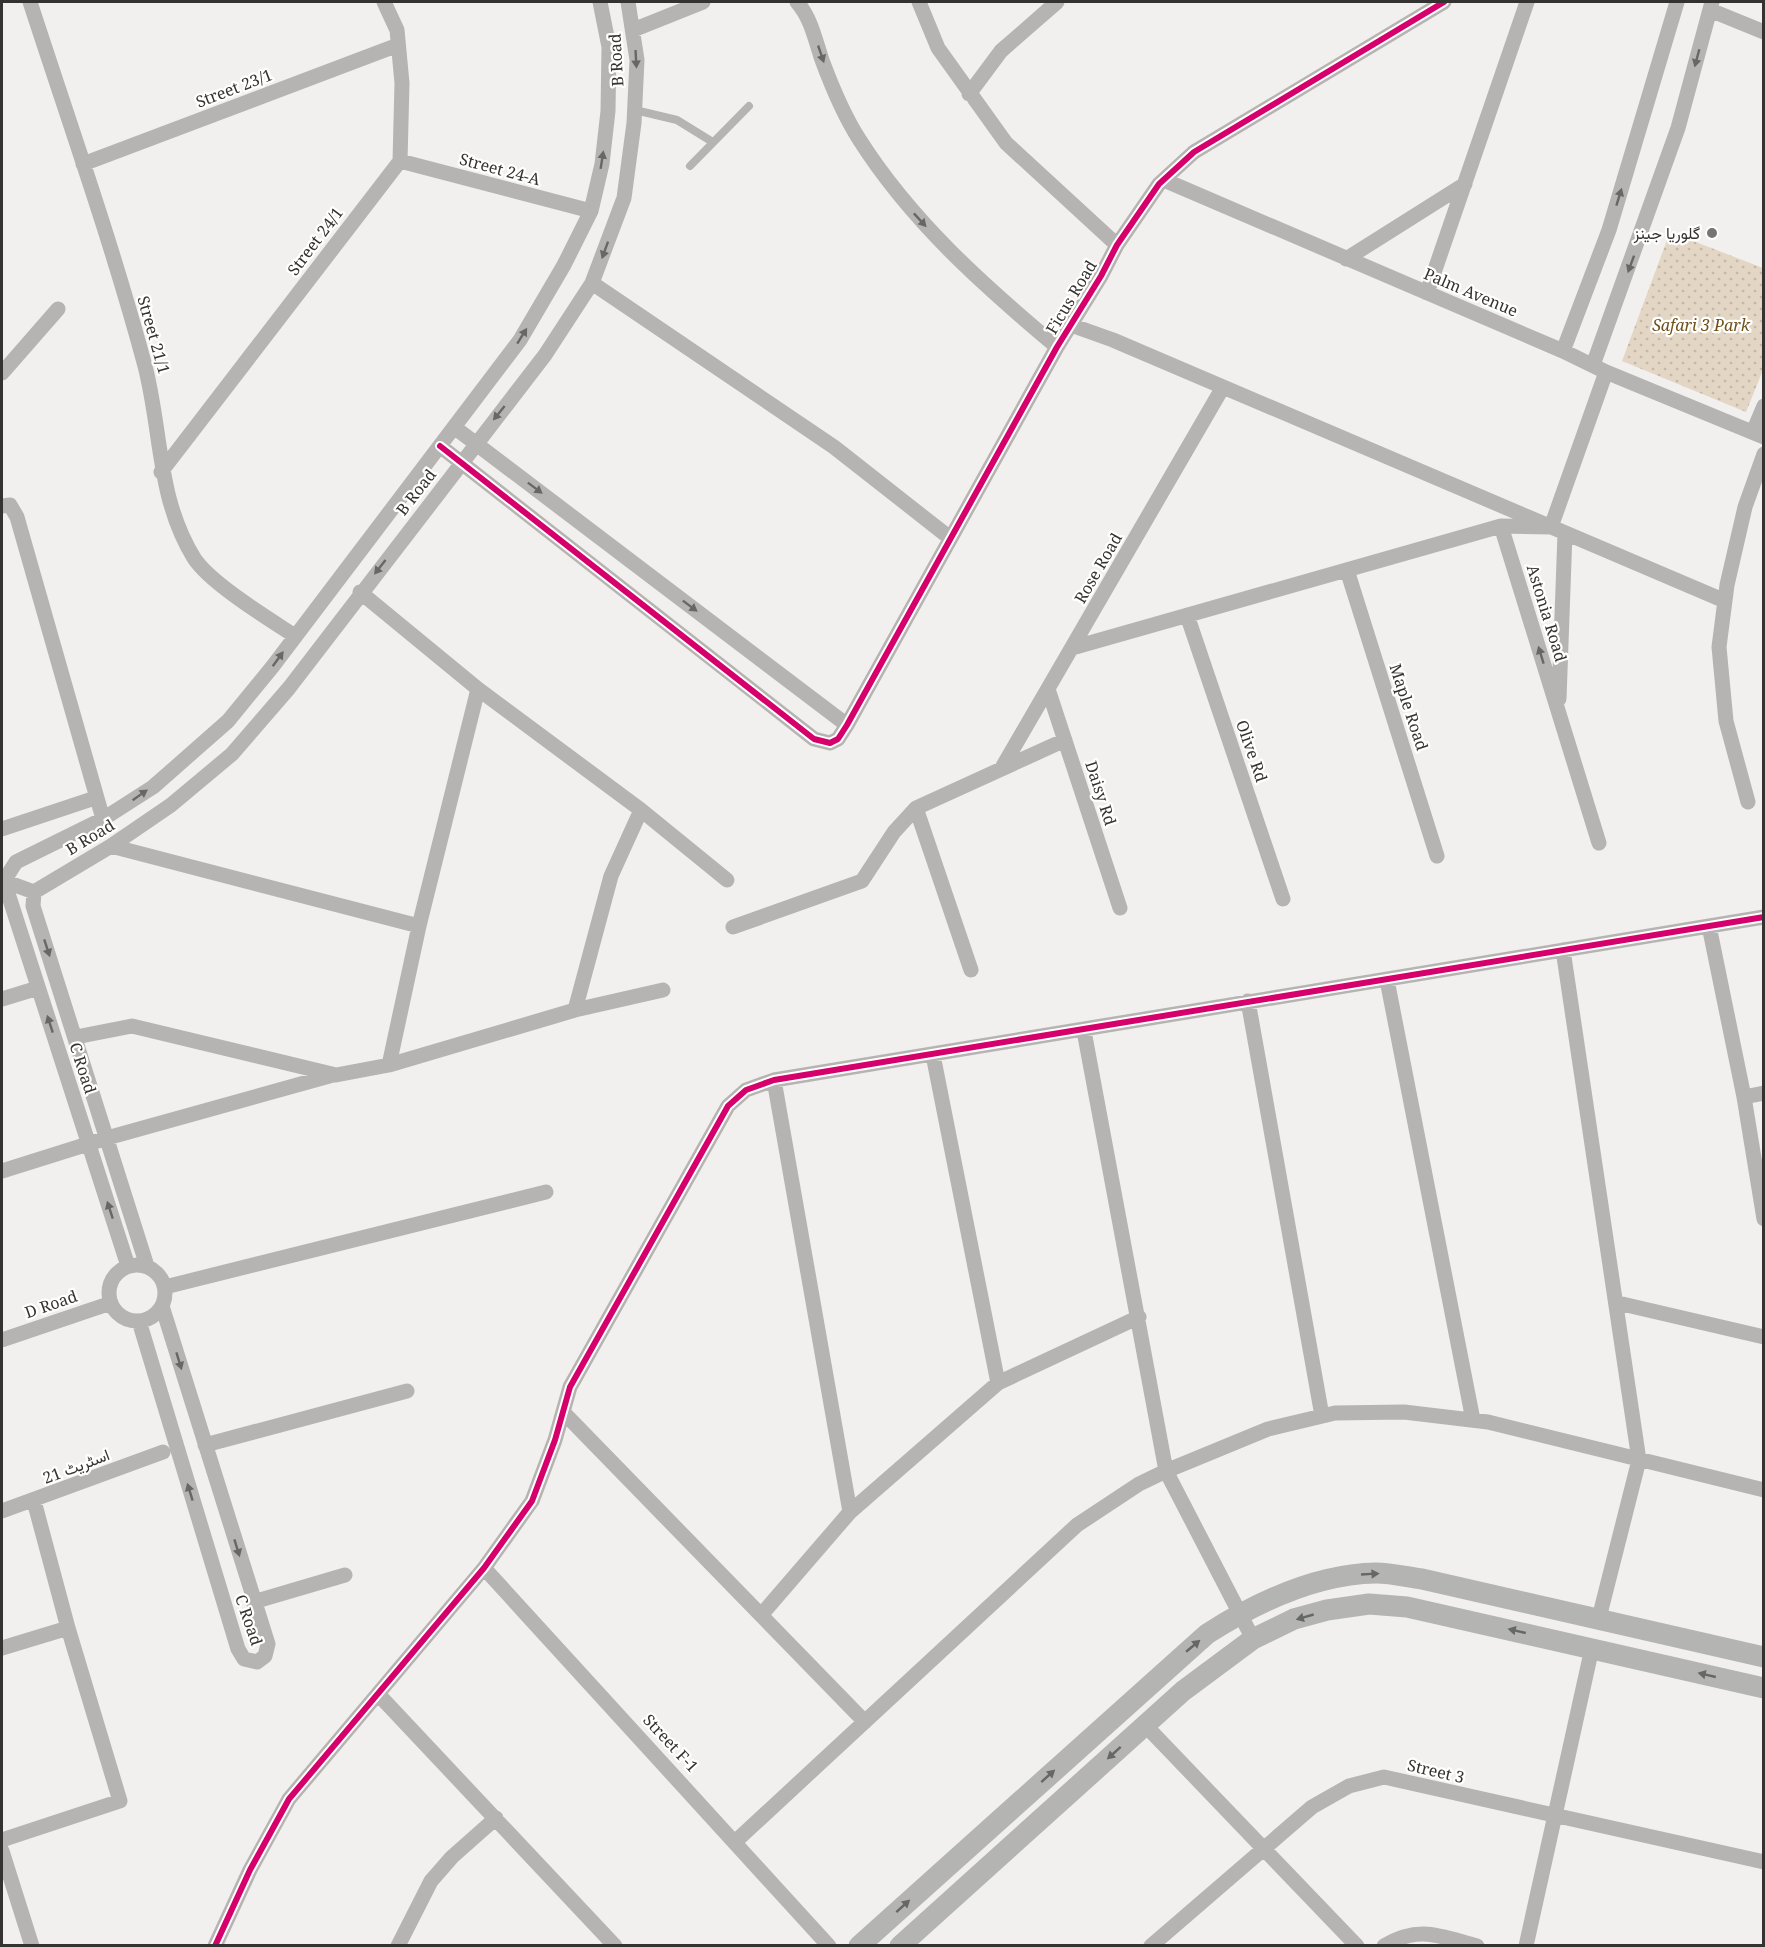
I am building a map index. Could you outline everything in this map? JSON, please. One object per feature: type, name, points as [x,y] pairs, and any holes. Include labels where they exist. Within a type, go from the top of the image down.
[{"type":"street","name":"Street 21/1","points":[[30,2],[83,164],[150,387],[161,443],[161,472],[175,519],[195,560],[234,594],[295,636]]},
{"type":"street","points":[[384,2],[397,30],[402,83],[400,160]]},
{"type":"street","name":"B Road","points":[[4,881],[16,862],[103,819],[153,787],[211,737],[273,666],[520,340],[564,265],[591,212],[602,164],[608,111],[609,47],[600,2]]},
{"type":"street","name":"B Road","points":[[34,892],[111,846],[171,805],[232,754],[289,688],[360,592],[545,355],[592,283],[624,198],[635,110],[637,60],[628,2]]},
{"type":"street","points":[[633,30],[703,2]]},
{"type":"street","points":[[797,2],[810,23],[840,105],[859,138],[906,205],[964,265],[1057,347]]},
{"type":"street","points":[[919,2],[938,48],[1006,143],[1117,245]]},
{"type":"street","points":[[969,94],[1001,51],[1057,2]]},
{"type":"street","name":"Ficus Road","points":[[847,725],[1057,347],[1117,245],[1164,180],[1194,152],[1444,2]]},
{"type":"street","points":[[1427,293],[1527,2]]},
{"type":"street","points":[[1563,351],[1609,230],[1677,2]]},
{"type":"street","points":[[1711,6],[1764,32]]},
{"type":"street","name":"Astonia Road","points":[[1558,711],[1558,530],[1600,368],[1678,128],[1711,6]]},
{"type":"street","name":"Street 23/1","points":[[83,164],[398,45]]},
{"type":"street","name":"Street 24-A","points":[[400,160],[591,212]]},
{"type":"street","name":"Street 24/1","points":[[161,472],[400,160]]},
{"type":"street","name":"Palm Avenue","points":[[1164,180],[1758,434]]},
{"type":"street","points":[[1346,259],[1465,184]]},
{"type":"street","points":[[592,283],[834,447],[950,538]]},
{"type":"street","points":[[2,373],[58,309]]},
{"type":"street","points":[[1071,325],[1223,387],[1725,601]]},
{"type":"street","name":"Rose Road","points":[[1003,766],[1223,387]]},
{"type":"street","points":[[1758,434],[1764,406]]},
{"type":"street","points":[[440,446],[814,739],[830,743],[838,739],[847,725],[454,427]]},
{"type":"street","points":[[1748,802],[1726,721],[1719,647],[1725,601],[1745,507],[1764,454]]},
{"type":"street","points":[[2,506],[10,505],[17,517],[95,798],[103,819]]},
{"type":"street","points":[[1072,648],[1501,526],[1558,530]]},
{"type":"street","name":"Astonia Road","points":[[1501,526],[1599,843]]},
{"type":"street","name":"Maple Road","points":[[1347,570],[1437,856]]},
{"type":"street","points":[[360,592],[478,688],[641,810],[728,880]]},
{"type":"street","name":"Olive Rd","points":[[1187,615],[1283,899]]},
{"type":"street","points":[[389,1065],[419,926],[478,688]]},
{"type":"street","name":"Daisy Rd","points":[[1048,689],[1120,908]]},
{"type":"street","points":[[733,927],[862,881],[894,832],[916,808],[1003,766],[1065,740]]},
{"type":"street","points":[[2,830],[95,798]]},
{"type":"street","points":[[916,808],[971,970]]},
{"type":"street","points":[[575,1010],[611,876],[641,810]]},
{"type":"street","points":[[111,846],[419,926]]},
{"type":"street","points":[[4,881],[34,892]]},
{"type":"street","name":"C Road","points":[[4,881],[128,1266]]},
{"type":"street","name":"C Road","points":[[34,892],[33,906],[147,1266]]},
{"type":"street","points":[[215,1946],[249,1870],[290,1799],[484,1568],[532,1501],[564,1413],[570,1386],[728,1106],[746,1090],[774,1080],[1084,1031],[1248,1001],[1764,917]]},
{"type":"street","points":[[1709,926],[1744,1097],[1764,1219]]},
{"type":"street","points":[[1563,950],[1618,1303],[1639,1460],[1599,1618]]},
{"type":"street","points":[[1387,980],[1473,1420]]},
{"type":"street","points":[[2,999],[38,988]]},
{"type":"street","points":[[2,1171],[107,1138],[336,1074],[389,1065],[575,1010],[663,990]]},
{"type":"street","points":[[1248,1001],[1322,1416]]},
{"type":"street","points":[[76,1037],[132,1026],[336,1074]]},
{"type":"street","points":[[1084,1031],[1166,1471],[1252,1639]]},
{"type":"street","points":[[933,1055],[998,1383]]},
{"type":"street","points":[[774,1080],[850,1512]]},
{"type":"street","points":[[1744,1097],[1764,1093]]},
{"type":"street","points":[[165,1287],[546,1192]]},
{"type":"street","points":[[128,1266],[147,1266],[161,1278],[165,1287],[162,1306],[148,1319],[139,1321],[121,1317],[114,1311],[108,1293],[109,1284],[113,1276],[128,1266]]},
{"type":"street","name":"D Road","points":[[2,1340],[111,1303]]},
{"type":"street","points":[[1618,1303],[1764,1337]]},
{"type":"street","name":"C Road","points":[[139,1321],[238,1649],[244,1659],[253,1663],[261,1661],[268,1648],[162,1306]]},
{"type":"street","points":[[762,1614],[850,1512],[998,1383],[1139,1317]]},
{"type":"street","points":[[205,1445],[407,1391]]},
{"type":"street","points":[[736,1841],[1077,1525],[1139,1484],[1268,1430],[1335,1413],[1404,1412],[1473,1420],[1764,1490]]},
{"type":"street","points":[[564,1413],[762,1614],[864,1722]]},
{"type":"street","name":"اسٹریٹ 21","points":[[2,1511],[163,1452]]},
{"type":"street","points":[[2,1840],[120,1801],[68,1628],[34,1501]]},
{"type":"street","name":"Street F-1","points":[[484,1568],[736,1841],[829,1946]]},
{"type":"street","points":[[859,1946],[1207,1634],[1238,1614],[1314,1582],[1376,1573],[1422,1579],[1764,1657]]},
{"type":"street","points":[[254,1602],[345,1575]]},
{"type":"street","points":[[900,1946],[1183,1691],[1252,1639],[1294,1619],[1327,1610],[1370,1604],[1407,1607],[1764,1688]]},
{"type":"street","points":[[2,1648],[68,1628]]},
{"type":"street","points":[[1526,1946],[1553,1815],[1592,1648]]},
{"type":"street","points":[[378,1694],[496,1818],[608,1943]]},
{"type":"street","points":[[1145,1725],[1357,1946]]},
{"type":"street","name":"Street 3","points":[[1151,1946],[1312,1807],[1349,1786],[1384,1778],[1764,1862]]},
{"type":"street","points":[[398,1946],[431,1881],[452,1857],[496,1818]]},
{"type":"street","points":[[2,1851],[32,1946]]},
{"type":"street","points":[[1384,1946],[1402,1935],[1424,1932],[1477,1946]]},
{"type":"lane","points":[[690,166],[711,141],[749,106]]},
{"type":"lane","points":[[635,110],[676,120],[711,141]]},
{"type":"green space","name":"Safari 3 Park","points":[[1670,232],[1763,268],[1763,370],[1746,412],[1622,361]]},
{"type":"cycle path","points":[[440,446],[814,739],[830,743],[838,739],[847,725],[1057,347],[1101,276],[1117,245],[1159,184],[1194,152],[1444,2]]},
{"type":"cycle path","points":[[215,1946],[250,1870],[289,1799],[484,1568],[532,1501],[555,1440],[570,1387],[728,1106],[746,1090],[774,1080],[1764,917]]},
{"type":"place","name":"گلوریا جینز","points":[[1712,233]]}]
